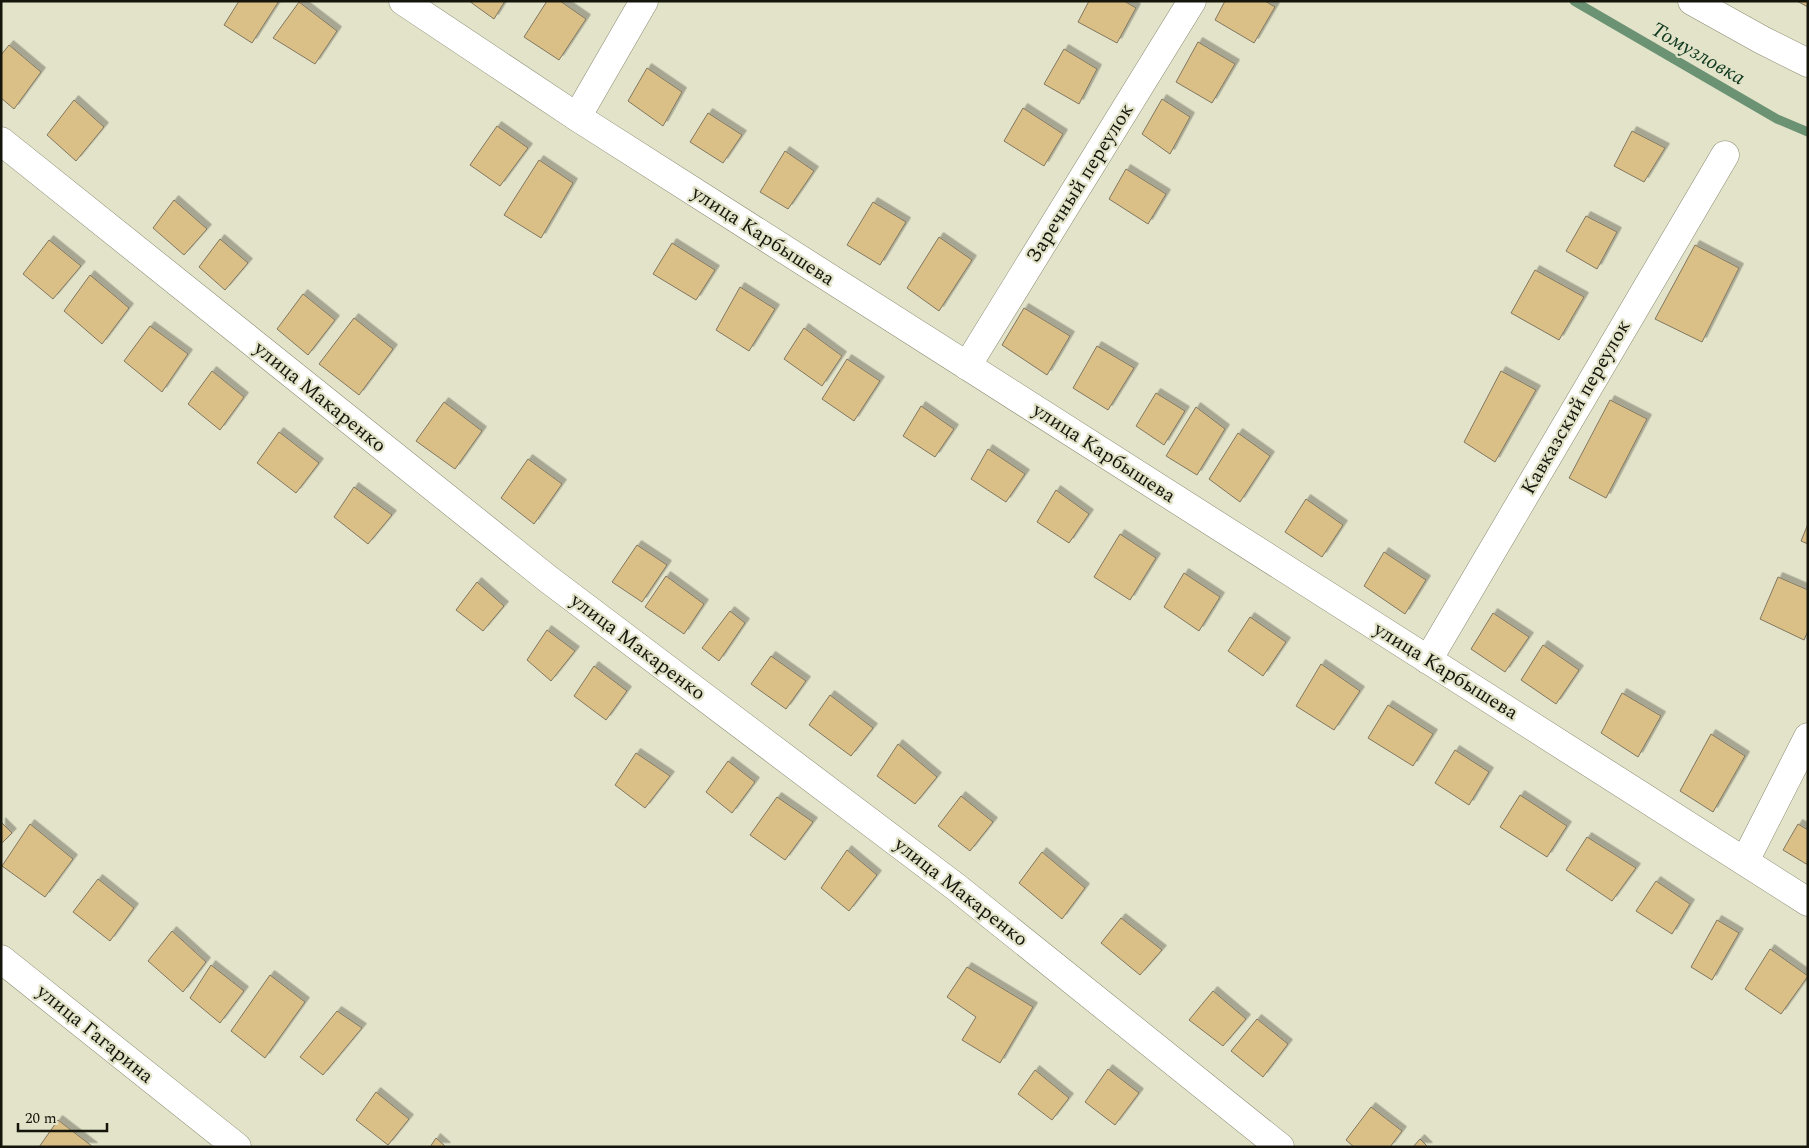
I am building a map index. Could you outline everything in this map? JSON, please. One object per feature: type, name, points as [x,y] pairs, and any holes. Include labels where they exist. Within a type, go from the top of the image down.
[{"type":"street","name":"улица Карбышева","points":[[403,1],[577,117],[1808,902]]},
{"type":"street","points":[[577,117],[644,1]]},
{"type":"street","name":"Заречный переулок","points":[[967,366],[1192,1]]},
{"type":"street","points":[[1692,1],[1808,63]]},
{"type":"street","name":"улица Макаренко","points":[[1,142],[548,579],[956,887],[1280,1147]]},
{"type":"street","name":"Кавказский переулок","points":[[1428,660],[1725,155]]},
{"type":"street","points":[[1745,861],[1808,737]]},
{"type":"street","name":"улица Гагарина","points":[[1,959],[237,1147]]},
{"type":"building","points":[[239,1],[279,1],[252,43],[224,25]]},
{"type":"building","points":[[469,1],[505,1],[494,19]]},
{"type":"building","points":[[547,1],[560,1],[586,19],[559,60],[524,37]]},
{"type":"building","points":[[1089,1],[1124,1],[1136,8],[1117,43],[1078,22]]},
{"type":"building","points":[[1225,1],[1265,1],[1275,7],[1254,43],[1215,20]]},
{"type":"building","points":[[1797,1],[1808,1],[1808,7]]},
{"type":"building","points":[[299,2],[337,31],[315,64],[273,38]]},
{"type":"building","points":[[1198,42],[1235,64],[1212,103],[1176,82]]},
{"type":"building","points":[[9,45],[41,72],[14,109],[1,98],[1,55]]},
{"type":"building","points":[[1064,49],[1097,69],[1079,104],[1044,84]]},
{"type":"building","points":[[647,68],[682,92],[663,126],[628,101]]},
{"type":"building","points":[[1162,99],[1190,117],[1170,154],[1142,134]]},
{"type":"building","points":[[74,100],[104,127],[76,161],[47,135]]},
{"type":"building","points":[[1023,108],[1063,134],[1044,166],[1004,141]]},
{"type":"building","points":[[708,113],[742,135],[723,163],[690,142]]},
{"type":"building","points":[[497,126],[528,148],[500,186],[470,165]]},
{"type":"building","points":[[1632,131],[1665,148],[1644,182],[1614,166]]},
{"type":"building","points":[[785,151],[814,171],[788,209],[760,192]]},
{"type":"building","points":[[539,160],[573,183],[541,238],[504,215]]},
{"type":"building","points":[[1126,169],[1166,194],[1148,224],[1109,199]]},
{"type":"building","points":[[174,200],[207,229],[184,255],[153,228]]},
{"type":"building","points":[[873,202],[906,222],[880,265],[847,245]]},
{"type":"building","points":[[1586,216],[1617,232],[1597,269],[1566,251]]},
{"type":"building","points":[[939,237],[972,260],[939,311],[907,288]]},
{"type":"building","points":[[220,239],[248,263],[225,290],[199,267]]},
{"type":"building","points":[[49,240],[81,266],[53,299],[23,274]]},
{"type":"building","points":[[672,243],[715,270],[696,300],[653,274]]},
{"type":"building","points":[[1695,245],[1739,268],[1702,342],[1655,319]]},
{"type":"building","points":[[1535,270],[1584,297],[1559,340],[1511,313]]},
{"type":"building","points":[[90,275],[129,308],[102,344],[64,311]]},
{"type":"building","points":[[740,287],[775,309],[749,351],[716,330]]},
{"type":"building","points":[[303,294],[335,320],[308,355],[277,329]]},
{"type":"building","points":[[1024,308],[1070,336],[1047,375],[1002,345]]},
{"type":"building","points":[[354,318],[393,349],[359,395],[319,364]]},
{"type":"building","points":[[150,326],[188,354],[162,392],[124,361]]},
{"type":"building","points":[[804,328],[842,356],[822,386],[784,359]]},
{"type":"building","points":[[1097,346],[1134,368],[1108,410],[1073,388]]},
{"type":"building","points":[[847,359],[880,381],[854,421],[822,399]]},
{"type":"building","points":[[212,371],[244,397],[220,430],[188,404]]},
{"type":"building","points":[[1501,371],[1536,390],[1495,462],[1464,442]]},
{"type":"building","points":[[1156,393],[1185,411],[1164,445],[1136,426]]},
{"type":"building","points":[[1610,400],[1647,419],[1606,498],[1569,478]]},
{"type":"building","points":[[444,402],[482,431],[455,469],[416,441]]},
{"type":"building","points":[[921,406],[954,429],[935,457],[903,436]]},
{"type":"building","points":[[1196,407],[1225,429],[1197,475],[1166,456]]},
{"type":"building","points":[[279,432],[319,463],[296,493],[257,463]]},
{"type":"building","points":[[1238,433],[1270,456],[1240,502],[1209,479]]},
{"type":"building","points":[[988,449],[1025,474],[1006,502],[971,479]]},
{"type":"building","points":[[528,459],[562,484],[534,524],[501,498]]},
{"type":"building","points":[[354,487],[392,515],[368,544],[334,517]]},
{"type":"building","points":[[1056,490],[1089,514],[1069,543],[1037,522]]},
{"type":"building","points":[[1306,499],[1343,525],[1322,557],[1285,532]]},
{"type":"building","points":[[1808,524],[1808,544],[1801,541]]},
{"type":"building","points":[[1120,534],[1156,558],[1130,600],[1094,577]]},
{"type":"building","points":[[637,545],[667,565],[642,602],[612,582]]},
{"type":"building","points":[[1384,552],[1426,580],[1405,614],[1364,586]]},
{"type":"building","points":[[1184,573],[1220,597],[1199,631],[1164,607]]},
{"type":"building","points":[[666,576],[704,604],[684,634],[645,607]]},
{"type":"building","points":[[1778,577],[1808,590],[1808,631],[1804,640],[1760,619]]},
{"type":"building","points":[[477,582],[504,606],[483,631],[456,610]]},
{"type":"building","points":[[730,611],[745,623],[719,661],[702,648]]},
{"type":"building","points":[[1493,613],[1529,637],[1505,672],[1471,649]]},
{"type":"building","points":[[1250,617],[1286,642],[1263,676],[1228,651]]},
{"type":"building","points":[[547,630],[575,651],[551,681],[527,660]]},
{"type":"building","points":[[1543,645],[1579,670],[1556,704],[1521,680]]},
{"type":"building","points":[[771,656],[806,681],[786,709],[751,684]]},
{"type":"building","points":[[1321,664],[1360,691],[1334,730],[1296,706]]},
{"type":"building","points":[[594,666],[627,691],[606,720],[574,696]]},
{"type":"building","points":[[1622,693],[1661,716],[1638,757],[1601,733]]},
{"type":"building","points":[[830,695],[873,728],[851,756],[809,725]]},
{"type":"building","points":[[1388,705],[1433,734],[1413,766],[1368,738]]},
{"type":"building","points":[[1711,734],[1745,756],[1713,812],[1680,791]]},
{"type":"building","points":[[898,744],[937,777],[915,804],[877,776]]},
{"type":"building","points":[[1455,750],[1489,772],[1469,805],[1435,783]]},
{"type":"building","points":[[636,753],[670,776],[645,808],[615,785]]},
{"type":"building","points":[[728,761],[755,782],[732,813],[706,792]]},
{"type":"building","points":[[1520,795],[1567,826],[1547,857],[1500,827]]},
{"type":"building","points":[[961,796],[993,822],[970,851],[938,826]]},
{"type":"building","points":[[777,797],[813,822],[785,860],[750,835]]},
{"type":"building","points":[[1,822],[12,833],[1,844]]},
{"type":"building","points":[[30,824],[73,859],[45,897],[2,866]]},
{"type":"building","points":[[1798,824],[1808,830],[1808,865],[1783,850]]},
{"type":"building","points":[[1587,837],[1636,868],[1612,901],[1566,870]]},
{"type":"building","points":[[847,850],[877,875],[849,911],[821,888]]},
{"type":"building","points":[[1042,852],[1085,888],[1062,919],[1019,883]]},
{"type":"building","points":[[98,879],[134,908],[110,941],[73,912]]},
{"type":"building","points":[[1656,881],[1690,904],[1672,934],[1636,911]]},
{"type":"building","points":[[1121,918],[1162,950],[1140,975],[1101,943]]},
{"type":"building","points":[[1717,920],[1739,933],[1712,980],[1691,967]]},
{"type":"building","points":[[172,931],[206,962],[183,992],[148,961]]},
{"type":"building","points":[[1770,949],[1808,976],[1781,1014],[1745,989]]},
{"type":"building","points":[[211,965],[244,991],[220,1023],[190,998]]},
{"type":"building","points":[[967,967],[1033,1007],[1000,1063],[962,1040],[976,1017],[947,997]]},
{"type":"building","points":[[270,975],[305,1002],[265,1058],[231,1031]]},
{"type":"building","points":[[1213,991],[1246,1019],[1223,1046],[1189,1020]]},
{"type":"building","points":[[337,1011],[362,1028],[323,1075],[300,1057]]},
{"type":"building","points":[[1257,1019],[1288,1044],[1263,1077],[1231,1051]]},
{"type":"building","points":[[1108,1069],[1139,1093],[1115,1125],[1085,1102]]},
{"type":"building","points":[[1035,1070],[1069,1098],[1052,1120],[1018,1094]]},
{"type":"building","points":[[376,1092],[409,1119],[388,1145],[356,1120]]},
{"type":"building","points":[[1371,1107],[1402,1131],[1390,1147],[1354,1147],[1346,1140]]},
{"type":"building","points":[[58,1120],[93,1147],[39,1147]]},
{"type":"building","points":[[436,1138],[446,1147],[430,1147]]},
{"type":"building","points":[[1420,1139],[1428,1147],[1413,1147]]},
{"type":"waterway","name":"Томузловка","points":[[1574,1],[1777,119],[1808,132]]}]
